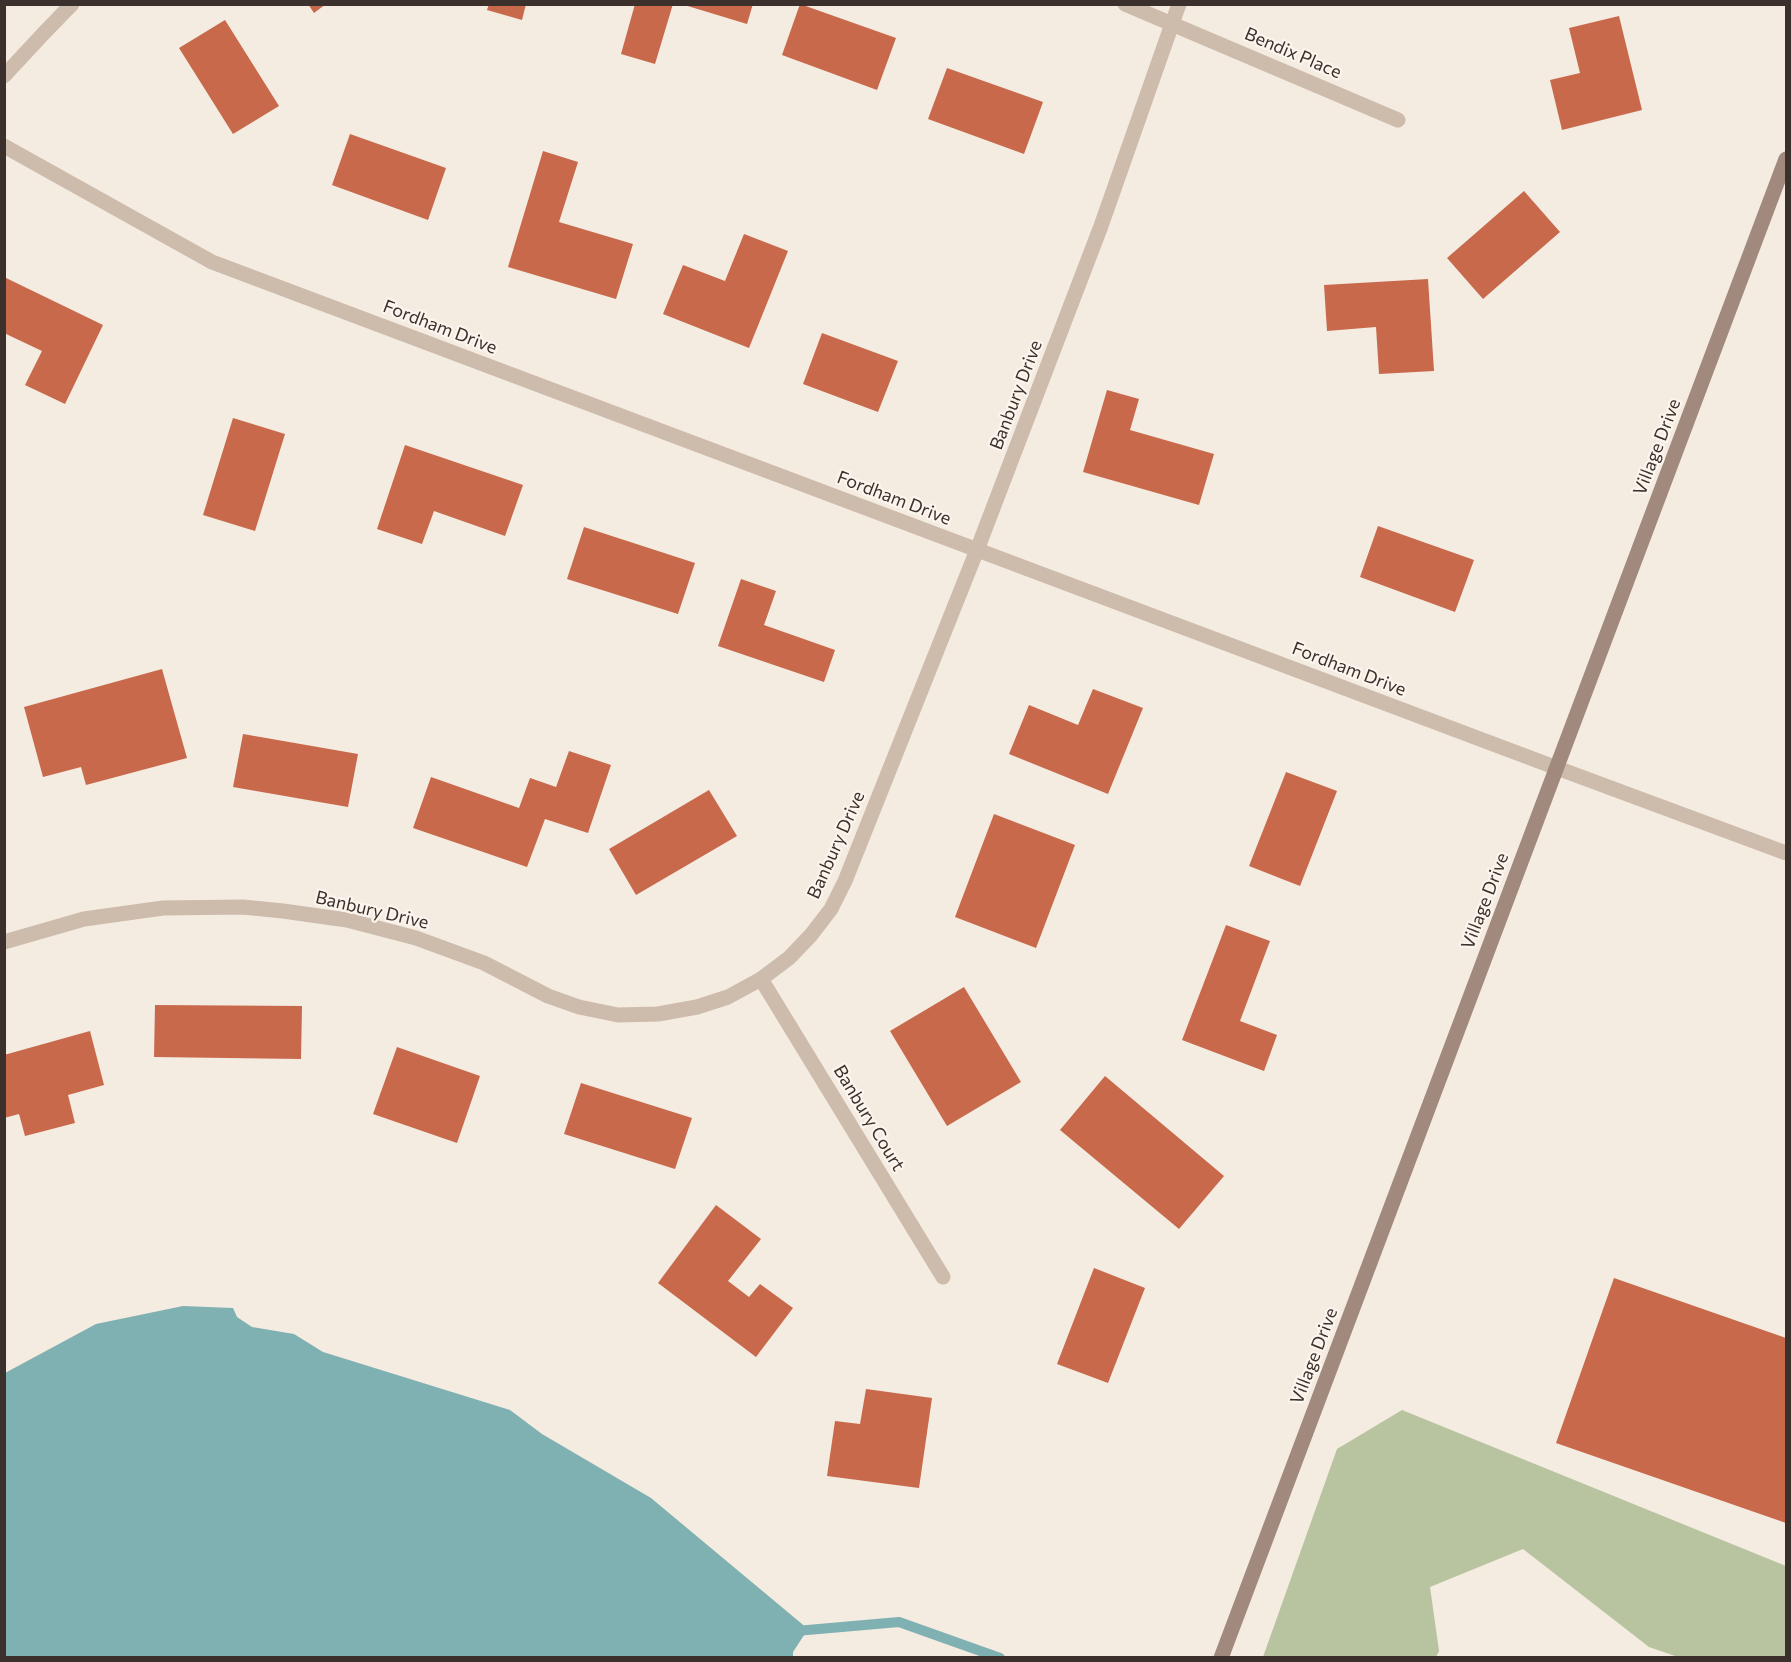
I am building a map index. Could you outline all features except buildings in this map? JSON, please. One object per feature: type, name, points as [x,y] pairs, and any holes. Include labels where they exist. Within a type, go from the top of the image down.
[{"type":"main road","name":"Village Drive","points":[[1221,1658],[1786,159]]},
{"type":"street","points":[[4,76],[72,4]]},
{"type":"street","name":"Bendix Place","points":[[1125,4],[1398,120]]},
{"type":"street","name":"Banbury Drive","points":[[4,942],[84,919],[163,908],[243,907],[283,910],[346,920],[416,938],[484,963],[548,996],[579,1007],[618,1015],[658,1014],[698,1007],[728,997],[761,979],[789,958],[831,909],[845,881],[977,550],[1101,226],[1179,4]]},
{"type":"street","name":"Fordham Drive","points":[[4,146],[212,262],[1786,853]]},
{"type":"street","name":"Banbury Court","points":[[761,979],[943,1277]]},
{"type":"green space","points":[[1402,1410],[1786,1566],[1786,1657],[1678,1657],[1649,1647],[1523,1549],[1430,1587],[1439,1651],[1436,1657],[1263,1657],[1337,1449]]},
{"type":"water","points":[[183,1306],[233,1308],[237,1317],[252,1327],[294,1334],[323,1352],[510,1410],[542,1434],[651,1498],[808,1629],[793,1652],[793,1657],[5,1657],[5,1373],[96,1324]]},
{"type":"waterway","points":[[796,1631],[899,1622],[1000,1658]]}]
